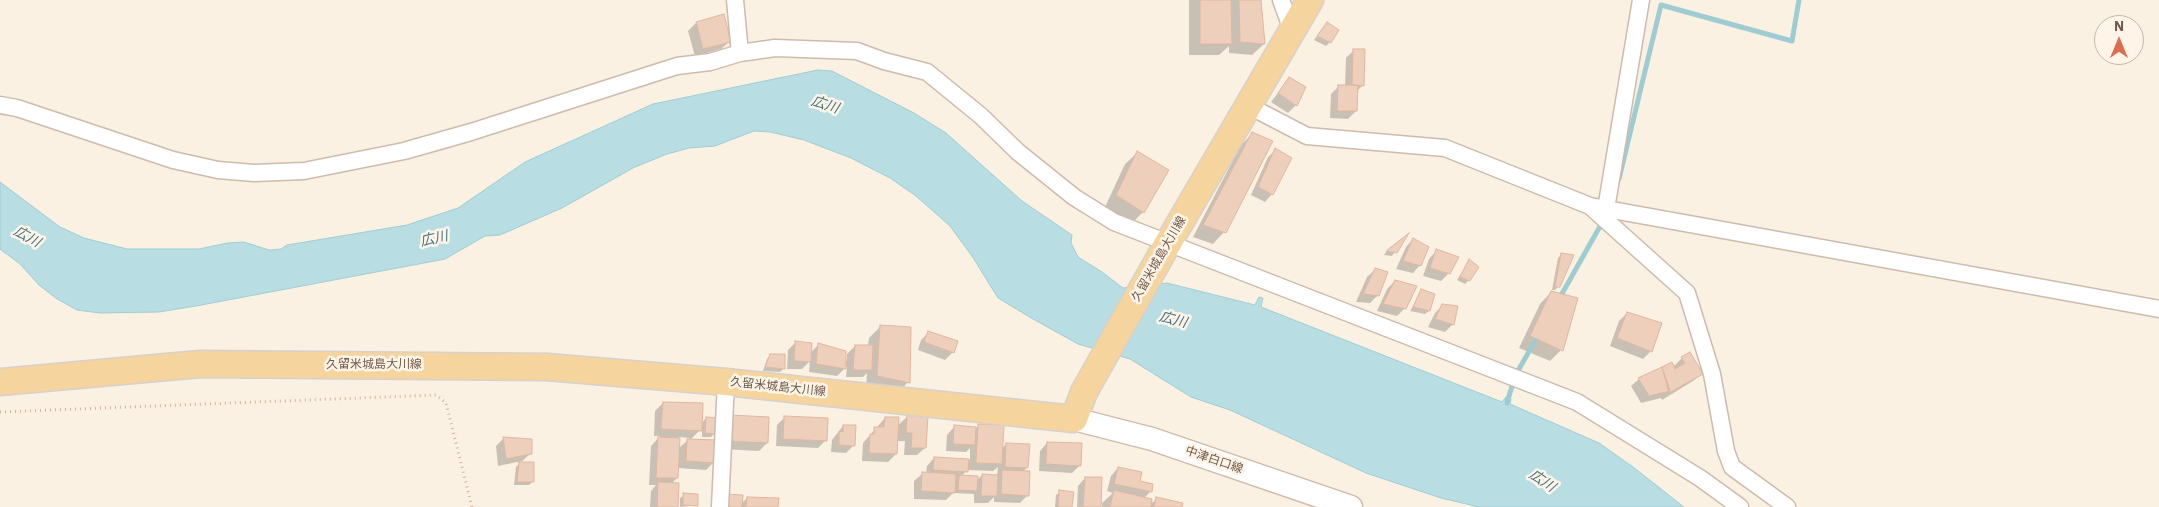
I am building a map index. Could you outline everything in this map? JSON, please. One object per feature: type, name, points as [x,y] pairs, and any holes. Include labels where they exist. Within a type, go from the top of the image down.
[{"type":"main road","name":"久留米城島大川線","points":[[0,382],[200,364],[547,367],[726,382],[1074,419],[1084,392],[1166,246],[1310,0]]},
{"type":"main road","name":"中津白口線","points":[[1074,419],[1152,439],[1351,507]]},
{"type":"street","points":[[734,0],[740,53]]},
{"type":"street","points":[[1281,0],[1292,30]]},
{"type":"street","points":[[1606,209],[1641,0]]},
{"type":"street","points":[[0,105],[17,108],[182,162],[218,170],[254,173],[304,171],[404,151],[471,132],[677,66],[710,62],[740,53],[775,48],[857,51],[884,61],[927,72],[982,116],[1018,152],[1074,197],[1114,222],[1166,246],[1577,402],[1700,478],[1740,507]]},
{"type":"street","points":[[1249,106],[1307,136],[1444,148],[1590,206],[2159,309]]},
{"type":"street","points":[[1590,206],[1687,293],[1712,374],[1726,451],[1732,467],[1787,507]]},
{"type":"street","points":[[720,507],[726,382]]},
{"type":"path","points":[[0,412],[436,395],[446,403],[472,507]]},
{"type":"water","name":"広川","points":[[818,70],[832,71],[914,113],[946,133],[1022,201],[1072,235],[1071,243],[1078,257],[1123,288],[1167,283],[1255,305],[1259,297],[1263,298],[1261,307],[1502,402],[1506,397],[1511,399],[1510,404],[1599,443],[1684,507],[1479,507],[1441,498],[1366,473],[1230,410],[1191,397],[1130,359],[1078,344],[1033,319],[998,298],[972,256],[950,226],[916,196],[890,178],[851,158],[804,140],[770,132],[754,131],[715,146],[689,148],[667,154],[633,168],[562,208],[500,235],[485,236],[445,259],[159,312],[100,313],[77,310],[57,299],[39,285],[20,264],[0,249],[0,182],[60,227],[84,238],[127,249],[199,249],[227,243],[244,242],[269,250],[281,249],[287,245],[407,225],[458,208],[525,162],[653,104]]},
{"type":"building","points":[[1200,0],[1231,0],[1232,44],[1200,44]]},
{"type":"building","points":[[1239,0],[1261,0],[1265,44],[1240,42]]},
{"type":"building","points":[[724,14],[731,42],[703,49],[696,22]]},
{"type":"building","points":[[1327,22],[1339,30],[1331,43],[1317,36]]},
{"type":"building","points":[[1353,49],[1365,49],[1364,86],[1352,85]]},
{"type":"building","points":[[1289,77],[1306,87],[1297,106],[1278,93]]},
{"type":"building","points":[[1338,85],[1358,85],[1357,111],[1337,111]]},
{"type":"building","points":[[1252,132],[1273,141],[1226,233],[1203,225]]},
{"type":"building","points":[[1275,148],[1292,158],[1273,195],[1258,187]]},
{"type":"building","points":[[1137,151],[1169,170],[1144,213],[1116,195]]},
{"type":"building","points":[[1409,233],[1397,253],[1386,251]]},
{"type":"building","points":[[1413,238],[1429,247],[1421,266],[1403,261]]},
{"type":"building","points":[[1436,249],[1459,257],[1450,274],[1430,268]]},
{"type":"building","points":[[1561,253],[1574,255],[1560,287],[1555,287]]},
{"type":"building","points":[[1469,259],[1479,267],[1470,281],[1460,277]]},
{"type":"building","points":[[1375,268],[1388,272],[1379,296],[1363,294]]},
{"type":"building","points":[[1395,280],[1417,286],[1406,309],[1383,304]]},
{"type":"building","points":[[1421,289],[1435,294],[1430,311],[1413,307]]},
{"type":"building","points":[[1551,291],[1578,298],[1563,351],[1530,336]]},
{"type":"building","points":[[1442,304],[1458,306],[1454,325],[1435,319]]},
{"type":"building","points":[[1627,312],[1662,323],[1652,352],[1617,338]]},
{"type":"building","points":[[880,325],[911,327],[910,383],[877,376]]},
{"type":"building","points":[[928,331],[958,341],[954,353],[924,342]]},
{"type":"building","points":[[795,341],[812,343],[811,362],[794,361]]},
{"type":"building","points":[[818,343],[846,351],[846,369],[816,364]]},
{"type":"building","points":[[855,345],[873,345],[872,370],[853,370]]},
{"type":"building","points":[[1690,352],[1703,374],[1669,393],[1662,367],[1672,362],[1675,369],[1685,363],[1681,357]]},
{"type":"building","points":[[770,354],[785,354],[785,369],[765,367]]},
{"type":"building","points":[[1662,367],[1670,391],[1649,396],[1638,378]]},
{"type":"building","points":[[663,402],[703,403],[702,431],[661,429]]},
{"type":"building","points":[[731,415],[769,417],[768,443],[729,441]]},
{"type":"building","points":[[907,415],[928,416],[926,448],[911,448],[912,433],[906,433]]},
{"type":"building","points":[[784,416],[828,418],[827,441],[783,439]]},
{"type":"building","points":[[706,417],[717,418],[716,434],[705,433]]},
{"type":"building","points":[[885,417],[899,417],[897,454],[869,453],[870,434],[874,434],[874,427],[884,427]]},
{"type":"building","points":[[978,424],[1004,425],[1002,464],[976,463]]},
{"type":"building","points":[[843,425],[856,425],[855,446],[839,445],[839,431],[843,432]]},
{"type":"building","points":[[954,425],[976,427],[975,445],[953,444]]},
{"type":"building","points":[[503,437],[532,439],[532,454],[506,459]]},
{"type":"building","points":[[658,437],[680,438],[678,478],[656,478]]},
{"type":"building","points":[[687,439],[716,440],[715,463],[686,461]]},
{"type":"building","points":[[1047,442],[1082,443],[1081,466],[1046,464]]},
{"type":"building","points":[[1006,443],[1030,444],[1028,468],[1005,467]]},
{"type":"building","points":[[934,457],[969,459],[968,472],[933,470]]},
{"type":"building","points":[[519,462],[534,462],[534,482],[517,482]]},
{"type":"building","points":[[1118,467],[1142,472],[1140,481],[1153,484],[1152,492],[1114,484]]},
{"type":"building","points":[[1002,470],[1030,471],[1029,496],[1001,494]]},
{"type":"building","points":[[922,472],[956,474],[955,493],[921,491]]},
{"type":"building","points":[[982,474],[998,475],[997,496],[981,496]]},
{"type":"building","points":[[959,475],[978,476],[977,491],[958,490]]},
{"type":"building","points":[[1085,477],[1102,477],[1101,507],[1083,507]]},
{"type":"building","points":[[658,482],[679,483],[678,507],[657,507]]},
{"type":"building","points":[[1059,490],[1074,492],[1072,507],[1058,507]]},
{"type":"building","points":[[1114,490],[1152,499],[1151,507],[1110,507]]},
{"type":"building","points":[[683,493],[698,494],[698,506],[683,505]]},
{"type":"building","points":[[726,494],[743,495],[742,507],[726,507]]},
{"type":"building","points":[[747,497],[779,498],[778,507],[746,507]]},
{"type":"building","points":[[1156,497],[1183,503],[1182,507],[1154,507]]},
{"type":"waterway","points":[[1619,179],[1661,5],[1792,41],[1799,0]]},
{"type":"waterway","points":[[1559,299],[1603,221]]},
{"type":"waterway","points":[[1507,403],[1515,376],[1539,334]]}]
